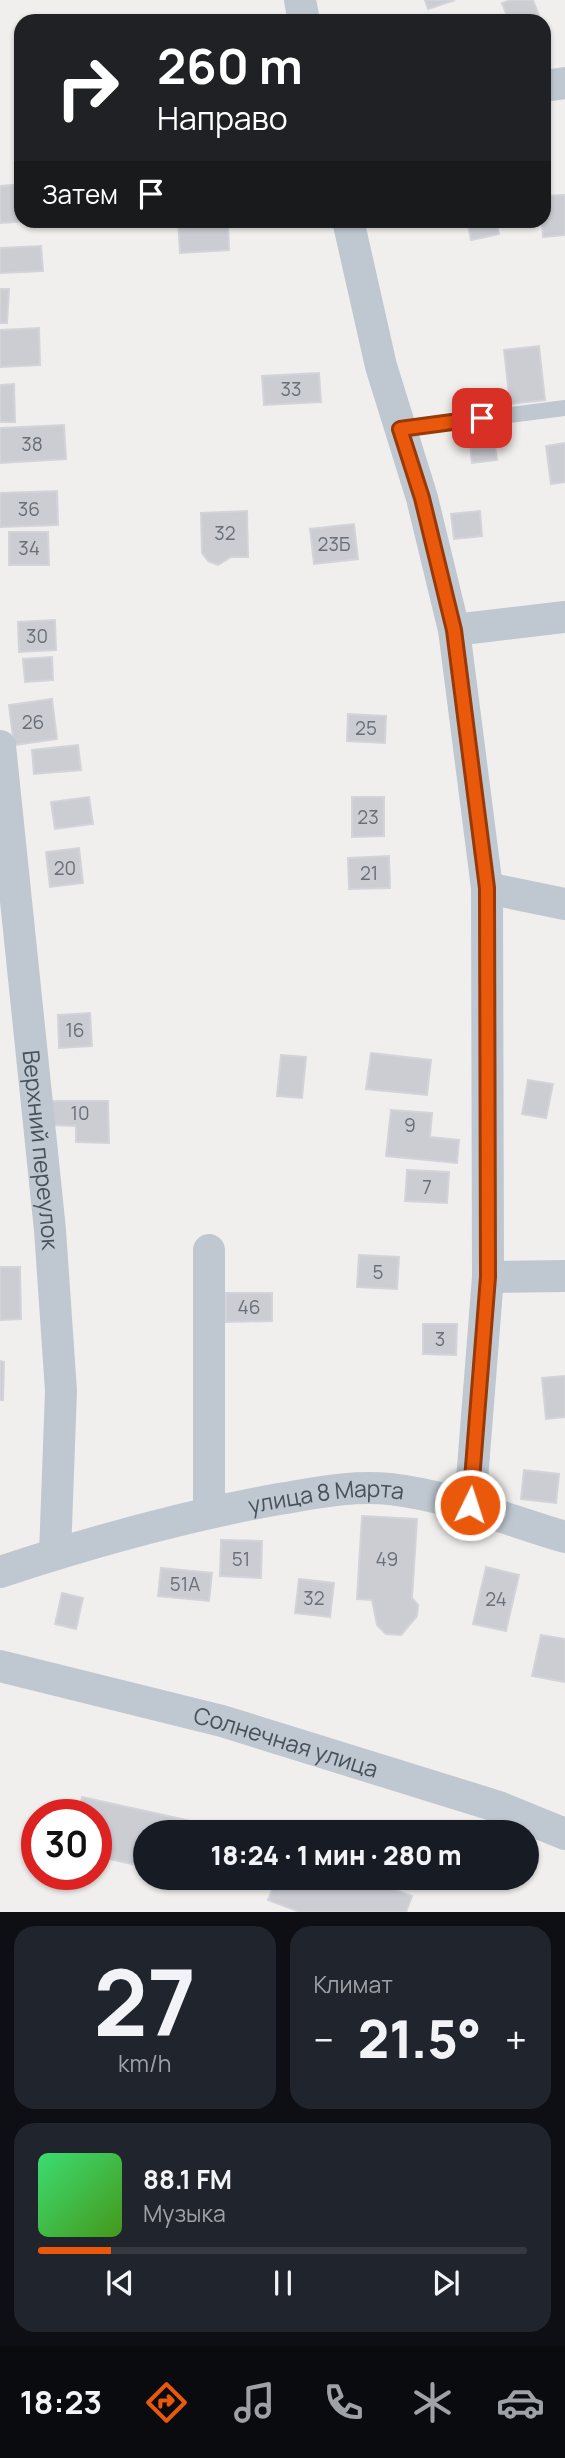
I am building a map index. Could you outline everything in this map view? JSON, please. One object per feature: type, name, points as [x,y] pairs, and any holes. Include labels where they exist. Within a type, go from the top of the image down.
[{"type":"street","points":[[350,228],[381,366],[422,498],[454,630],[487,888],[488,1277],[470,1505]]},
{"type":"street","points":[[454,630],[565,617]]},
{"type":"street","name":"Верхний переулок","points":[[0,746],[54,1283],[61,1391],[55,1554]]},
{"type":"street","points":[[487,888],[565,904]]},
{"type":"street","points":[[209,1251],[209,1511]]},
{"type":"street","points":[[488,1277],[565,1276]]},
{"type":"street","name":"улица 8 Марта","points":[[0,1572],[209,1511],[348,1487],[391,1489],[470,1505],[565,1537]]},
{"type":"street","name":"Солнечная улица","points":[[0,1666],[222,1721],[499,1807],[565,1834]]},
{"type":"lane","points":[[400,429],[565,408]]},
{"type":"building","points":[[425,0],[455,0],[428,9]]},
{"type":"building","points":[[511,0],[533,0],[538,14],[506,14],[502,3]]},
{"type":"building","points":[[14,185],[14,222],[0,223],[0,186]]},
{"type":"building","points":[[565,195],[565,235],[543,237],[542,228],[551,228],[551,196]]},
{"type":"building","points":[[178,228],[228,228],[229,250],[180,253]]},
{"type":"building","points":[[469,228],[498,228],[499,234],[471,240]]},
{"type":"building","points":[[41,246],[43,271],[0,273],[0,248]]},
{"type":"building","points":[[0,289],[9,289],[7,323],[0,323]]},
{"type":"building","points":[[39,328],[40,365],[0,367],[0,330]]},
{"type":"building","points":[[539,346],[545,400],[510,404],[504,350]]},
{"type":"building","points":[[319,373],[321,402],[264,405],[262,376]]},
{"type":"building","points":[[14,384],[15,422],[0,422],[0,385]]},
{"type":"building","points":[[64,425],[66,459],[0,463],[0,428]]},
{"type":"building","points":[[494,440],[497,460],[472,463],[470,444]]},
{"type":"building","points":[[565,443],[565,482],[551,484],[546,446]]},
{"type":"building","points":[[57,491],[58,525],[0,527],[0,493]]},
{"type":"building","points":[[247,511],[248,557],[231,557],[218,565],[208,561],[202,553],[201,513]]},
{"type":"building","points":[[480,511],[482,536],[454,539],[451,514]]},
{"type":"building","points":[[354,524],[358,559],[314,564],[310,529]]},
{"type":"building","points":[[9,532],[48,532],[49,565],[9,565]]},
{"type":"building","points":[[55,620],[56,650],[19,652],[18,622]]},
{"type":"building","points":[[52,657],[53,680],[25,682],[23,659]]},
{"type":"building","points":[[52,699],[57,739],[14,745],[9,705]]},
{"type":"building","points":[[348,714],[386,716],[385,743],[347,741]]},
{"type":"building","points":[[78,745],[81,770],[34,774],[32,750]]},
{"type":"building","points":[[89,797],[93,824],[55,829],[51,802]]},
{"type":"building","points":[[352,797],[384,797],[384,836],[352,837]]},
{"type":"building","points":[[79,848],[83,883],[50,887],[46,852]]},
{"type":"building","points":[[389,856],[390,888],[349,889],[348,858]]},
{"type":"building","points":[[90,1013],[92,1046],[59,1048],[58,1015]]},
{"type":"building","points":[[371,1053],[431,1060],[427,1095],[366,1089]]},
{"type":"building","points":[[281,1055],[306,1057],[302,1098],[277,1096]]},
{"type":"building","points":[[528,1080],[553,1084],[546,1118],[522,1114]]},
{"type":"building","points":[[51,1101],[108,1101],[109,1143],[76,1142],[76,1126],[51,1125]]},
{"type":"building","points":[[391,1110],[432,1113],[430,1137],[459,1140],[457,1163],[386,1156]]},
{"type":"building","points":[[407,1170],[449,1172],[447,1203],[405,1201]]},
{"type":"building","points":[[359,1255],[399,1257],[397,1289],[357,1287]]},
{"type":"building","points":[[0,1267],[20,1267],[21,1319],[0,1320]]},
{"type":"building","points":[[226,1293],[272,1293],[272,1321],[226,1322]]},
{"type":"building","points":[[423,1324],[457,1324],[456,1355],[423,1354]]},
{"type":"building","points":[[0,1361],[4,1362],[3,1400],[0,1400]]},
{"type":"building","points":[[565,1376],[565,1417],[546,1419],[542,1378]]},
{"type":"building","points":[[524,1470],[559,1474],[556,1503],[521,1499]]},
{"type":"building","points":[[362,1516],[417,1519],[412,1598],[418,1605],[417,1616],[401,1635],[386,1634],[377,1625],[372,1600],[357,1599]]},
{"type":"building","points":[[221,1540],[262,1541],[261,1578],[220,1576]]},
{"type":"building","points":[[486,1567],[519,1575],[506,1631],[473,1624]]},
{"type":"building","points":[[161,1568],[212,1573],[209,1601],[158,1596]]},
{"type":"building","points":[[299,1579],[334,1583],[330,1617],[295,1613]]},
{"type":"building","points":[[62,1593],[83,1598],[76,1629],[55,1624]]},
{"type":"building","points":[[541,1635],[565,1639],[565,1682],[532,1676]]},
{"type":"building","points":[[112,1804],[186,1820],[133,1820],[133,1864],[112,1860]]},
{"type":"building","points":[[272,1890],[396,1890],[412,1896],[406,1912],[300,1912],[268,1900]]},
{"type":"route","points":[[470,1505],[488,1277],[487,888],[454,630],[422,498],[400,429],[482,418]]}]
